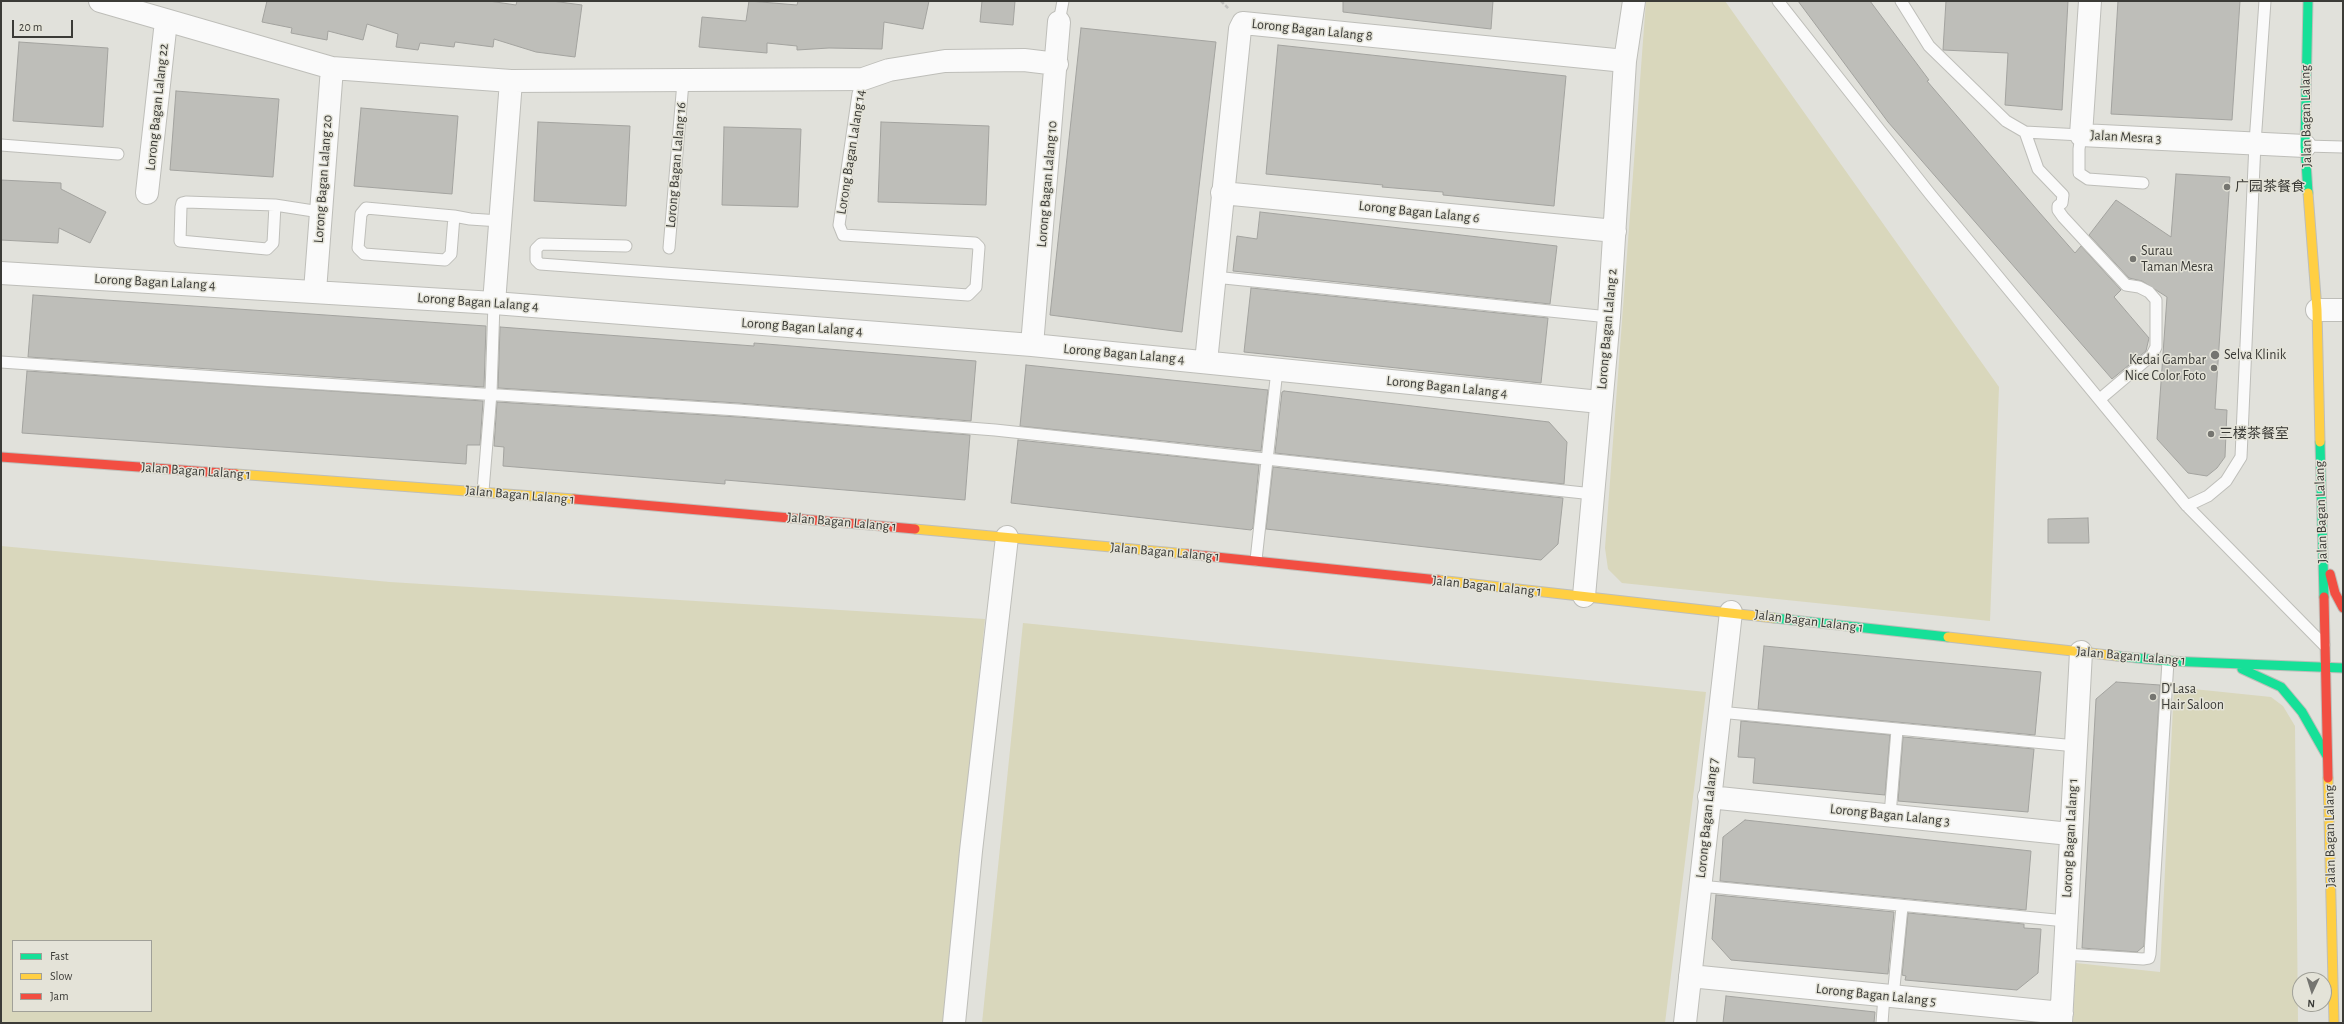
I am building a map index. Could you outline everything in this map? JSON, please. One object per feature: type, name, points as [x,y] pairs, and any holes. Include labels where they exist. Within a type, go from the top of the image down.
[{"type":"main road","name":"Jalan Bagan Lalang","points":[[2308,1],[2305,146],[2316,310],[2327,668],[2334,1023]]},
{"type":"main road","name":"Jalan Bagan Lalang 1","points":[[1,457],[483,491],[1007,536],[1256,560],[2081,652],[2168,660],[2343,668]]},
{"type":"main road","points":[[2322,542],[2335,593],[2343,608]]},
{"type":"main road","points":[[2229,663],[2262,676],[2281,687],[2302,712],[2328,757]]},
{"type":"street","points":[[100,1],[332,68],[512,81],[683,82],[863,79],[889,70],[945,61],[1024,60],[1057,64]]},
{"type":"street","name":"Lorong Bagan Lalang 2","points":[[1584,596],[1600,402],[1609,317],[1625,61],[1634,1]]},
{"type":"street","name":"Jalan Mesra 3","points":[[2090,1],[2081,135],[2305,146]]},
{"type":"street","name":"Lorong Bagan Lalang 22","points":[[147,193],[166,21]]},
{"type":"street","name":"Lorong Bagan Lalang 10","points":[[1032,345],[1057,64],[1059,22]]},
{"type":"street","name":"Lorong Bagan Lalang 8","points":[[1206,362],[1222,193],[1240,29],[1244,23],[1625,61]]},
{"type":"street","name":"Lorong Bagan Lalang 20","points":[[315,291],[332,68]]},
{"type":"street","points":[[494,303],[512,81]]},
{"type":"street","name":"Lorong Bagan Lalang 6","points":[[1222,193],[1615,231]]},
{"type":"street","name":"Lorong Bagan Lalang 4","points":[[1,273],[494,303],[1032,345],[1600,402]]},
{"type":"street","points":[[2316,310],[2343,310]]},
{"type":"street","points":[[954,1023],[971,850],[1007,536]]},
{"type":"street","name":"Lorong Bagan Lalang 7","points":[[1685,1023],[1730,612]]},
{"type":"street","name":"Lorong Bagan Lalang 1","points":[[2062,1018],[2070,834],[2081,652]]},
{"type":"street","name":"Lorong Bagan Lalang 3","points":[[1709,797],[2070,834]]},
{"type":"street","name":"Lorong Bagan Lalang 5","points":[[1690,976],[1889,996],[2062,1018]]},
{"type":"lane","points":[[1059,22],[1063,1]]},
{"type":"lane","points":[[1778,1],[1930,194],[2100,399],[2186,506],[2326,647]]},
{"type":"lane","points":[[1901,1],[1929,46],[2006,121],[2025,132],[2081,135],[2079,149],[2079,173],[2088,179],[2143,183]]},
{"type":"lane","points":[[2186,506],[2208,496],[2226,481],[2241,457],[2255,143],[2264,1]]},
{"type":"lane","name":"Lorong Bagan Lalang 14","points":[[626,246],[541,244],[536,249],[536,260],[540,264],[968,295],[976,287],[979,247],[975,243],[842,236],[839,225],[858,94],[863,79]]},
{"type":"lane","name":"Lorong Bagan Lalang 16","points":[[669,248],[683,82]]},
{"type":"lane","points":[[2025,132],[2038,169],[2063,195],[2062,203],[2058,206],[2058,210],[2063,217],[2126,285],[2139,287],[2149,292],[2156,300],[2156,347],[2152,355],[2100,399]]},
{"type":"lane","points":[[1,145],[118,154]]},
{"type":"lane","points":[[2305,146],[2343,147]]},
{"type":"lane","points":[[275,205],[273,242],[267,248],[180,241],[182,203],[275,205],[320,212]]},
{"type":"lane","points":[[454,216],[451,254],[445,260],[364,254],[358,248],[361,214],[366,208],[454,216],[500,221]]},
{"type":"lane","points":[[1214,277],[1609,317]]},
{"type":"lane","points":[[483,491],[491,393],[494,303]]},
{"type":"lane","points":[[1,362],[260,380],[491,393],[987,429],[1593,494]]},
{"type":"lane","points":[[1256,560],[1277,370]]},
{"type":"lane","points":[[2064,954],[2143,959],[2148,958],[2150,954],[2168,660]]},
{"type":"lane","points":[[1719,712],[2076,746]]},
{"type":"lane","points":[[1890,815],[1897,730]]},
{"type":"lane","points":[[1700,886],[2066,921]]},
{"type":"lane","points":[[1882,1023],[1889,996],[1902,906]]},
{"type":"shaded area","points":[[1646,1],[1725,1],[1999,387],[1990,621],[1622,583],[1608,569],[1605,548]]},
{"type":"shaded area","points":[[1,546],[390,582],[985,619],[944,1023],[1,1023]]},
{"type":"shaded area","points":[[1023,623],[1706,692],[1665,1023],[982,1023]]},
{"type":"shaded area","points":[[2174,687],[2271,697],[2283,706],[2295,726],[2297,972],[2292,972],[2292,1012],[2298,1012],[2298,1023],[2073,1023],[2076,963],[2160,972]]},
{"type":"building","points":[[267,1],[489,1],[516,5],[517,1],[552,1],[582,5],[575,57],[536,52],[494,39],[493,47],[455,42],[454,47],[420,43],[418,50],[396,47],[398,34],[367,24],[363,40],[328,31],[327,40],[291,33],[292,28],[262,22]]},
{"type":"building","points":[[749,1],[797,5],[798,1],[929,1],[923,29],[884,22],[882,49],[829,48],[797,50],[797,46],[767,43],[767,53],[699,47],[702,17],[746,21]]},
{"type":"building","points":[[982,1],[1015,1],[1013,25],[980,22]]},
{"type":"building","points":[[1343,1],[1493,1],[1491,29],[1343,12]]},
{"type":"building","points":[[1798,1],[1870,1],[1929,80],[1927,81],[2039,212],[2075,253],[2081,246],[2121,290],[2114,297],[2149,338],[2146,351],[2112,379],[1888,122]]},
{"type":"building","points":[[1946,1],[2068,1],[2062,110],[2005,105],[2008,53],[1943,50]]},
{"type":"building","points":[[2118,1],[2240,1],[2232,120],[2111,114]]},
{"type":"building","points":[[1081,28],[1216,42],[1182,332],[1050,315]]},
{"type":"building","points":[[19,42],[108,48],[103,127],[13,121]]},
{"type":"building","points":[[1278,45],[1566,76],[1554,206],[1443,195],[1443,192],[1382,187],[1383,185],[1266,174]]},
{"type":"building","points":[[176,91],[279,99],[273,177],[170,170]]},
{"type":"building","points":[[361,108],[458,116],[452,194],[354,186]]},
{"type":"building","points":[[538,122],[630,126],[626,206],[534,201]]},
{"type":"building","points":[[881,122],[989,126],[986,205],[878,202]]},
{"type":"building","points":[[724,127],[801,129],[798,207],[722,205]]},
{"type":"building","points":[[2176,174],[2230,177],[2215,409],[2227,410],[2225,457],[2217,468],[2207,476],[2188,473],[2157,439],[2167,297],[2142,281],[2129,278],[2089,235],[2116,200],[2171,237]]},
{"type":"building","points":[[1,180],[61,183],[61,189],[106,212],[90,243],[59,228],[58,243],[1,240]]},
{"type":"building","points":[[1260,212],[1557,246],[1550,304],[1233,271],[1237,236],[1257,239]]},
{"type":"building","points":[[1251,288],[1548,318],[1541,383],[1244,352]]},
{"type":"building","points":[[33,295],[486,326],[484,387],[28,357]]},
{"type":"building","points":[[500,327],[754,346],[754,343],[976,361],[971,421],[738,403],[498,388]]},
{"type":"building","points":[[1026,365],[1268,390],[1261,451],[1020,426]]},
{"type":"building","points":[[27,371],[483,401],[480,445],[467,445],[466,464],[22,433]]},
{"type":"building","points":[[1284,391],[1549,422],[1567,442],[1564,484],[1275,453],[1282,392]]},
{"type":"building","points":[[497,402],[738,417],[970,435],[965,500],[725,480],[725,484],[503,466],[504,447],[494,446]]},
{"type":"building","points":[[1018,440],[1259,465],[1253,528],[1251,530],[1011,503]]},
{"type":"building","points":[[1273,467],[1563,498],[1558,544],[1541,560],[1266,529]]},
{"type":"building","points":[[2088,518],[2089,543],[2048,543],[2048,519]]},
{"type":"building","points":[[1764,646],[2041,672],[2035,735],[1758,709]]},
{"type":"building","points":[[2116,682],[2160,685],[2144,946],[2137,952],[2082,948],[2096,699]]},
{"type":"building","points":[[1741,721],[1890,735],[1885,795],[1753,783],[1755,758],[1738,757]]},
{"type":"building","points":[[1903,737],[2034,749],[2028,812],[1898,801]]},
{"type":"building","points":[[1745,820],[2031,851],[2026,910],[1720,881],[1723,837]]},
{"type":"building","points":[[1716,895],[1894,912],[1888,974],[1731,960],[1712,939]]},
{"type":"building","points":[[1908,913],[2024,924],[2024,928],[2041,929],[2038,973],[2017,990],[1905,980],[1906,976],[1902,975]]},
{"type":"building","points":[[1726,996],[1875,1012],[1874,1023],[1723,1023]]},
{"type":"traffic: fast","points":[[2308,1],[2305,146],[2308,193]]},
{"type":"traffic: fast","points":[[2320,442],[2324,597]]},
{"type":"traffic: fast","points":[[1774,618],[1948,637]]},
{"type":"traffic: fast","points":[[2117,656],[2168,661],[2343,668]]},
{"type":"traffic: fast","points":[[2242,669],[2281,687],[2302,712],[2327,756]]},
{"type":"traffic: slow","points":[[2308,193],[2317,310],[2320,442]]},
{"type":"traffic: slow","points":[[236,474],[574,499]]},
{"type":"traffic: slow","points":[[915,529],[1187,554]]},
{"type":"traffic: slow","points":[[1438,580],[1774,618]]},
{"type":"traffic: slow","points":[[1948,637],[2117,656]]},
{"type":"traffic: slow","points":[[2328,778],[2334,1023]]},
{"type":"traffic: jam","points":[[1,457],[236,474]]},
{"type":"traffic: jam","points":[[574,499],[915,529]]},
{"type":"traffic: jam","points":[[1187,554],[1438,580]]},
{"type":"traffic: jam","points":[[2330,574],[2335,593],[2343,608]]},
{"type":"traffic: jam","points":[[2324,597],[2328,778]]},
{"type":"place","name":"广园茶餐食","points":[[2227,187]]},
{"type":"place","name":"Surau Taman Mesra","points":[[2133,259]]},
{"type":"place","name":"Selva Klinik","points":[[2215,355]]},
{"type":"place","name":"Kedai Gambar Nice Color Foto","points":[[2214,368]]},
{"type":"place","name":"三楼茶餐室","points":[[2211,434]]},
{"type":"place","name":"D'Lasa Hair Saloon","points":[[2153,697]]}]
